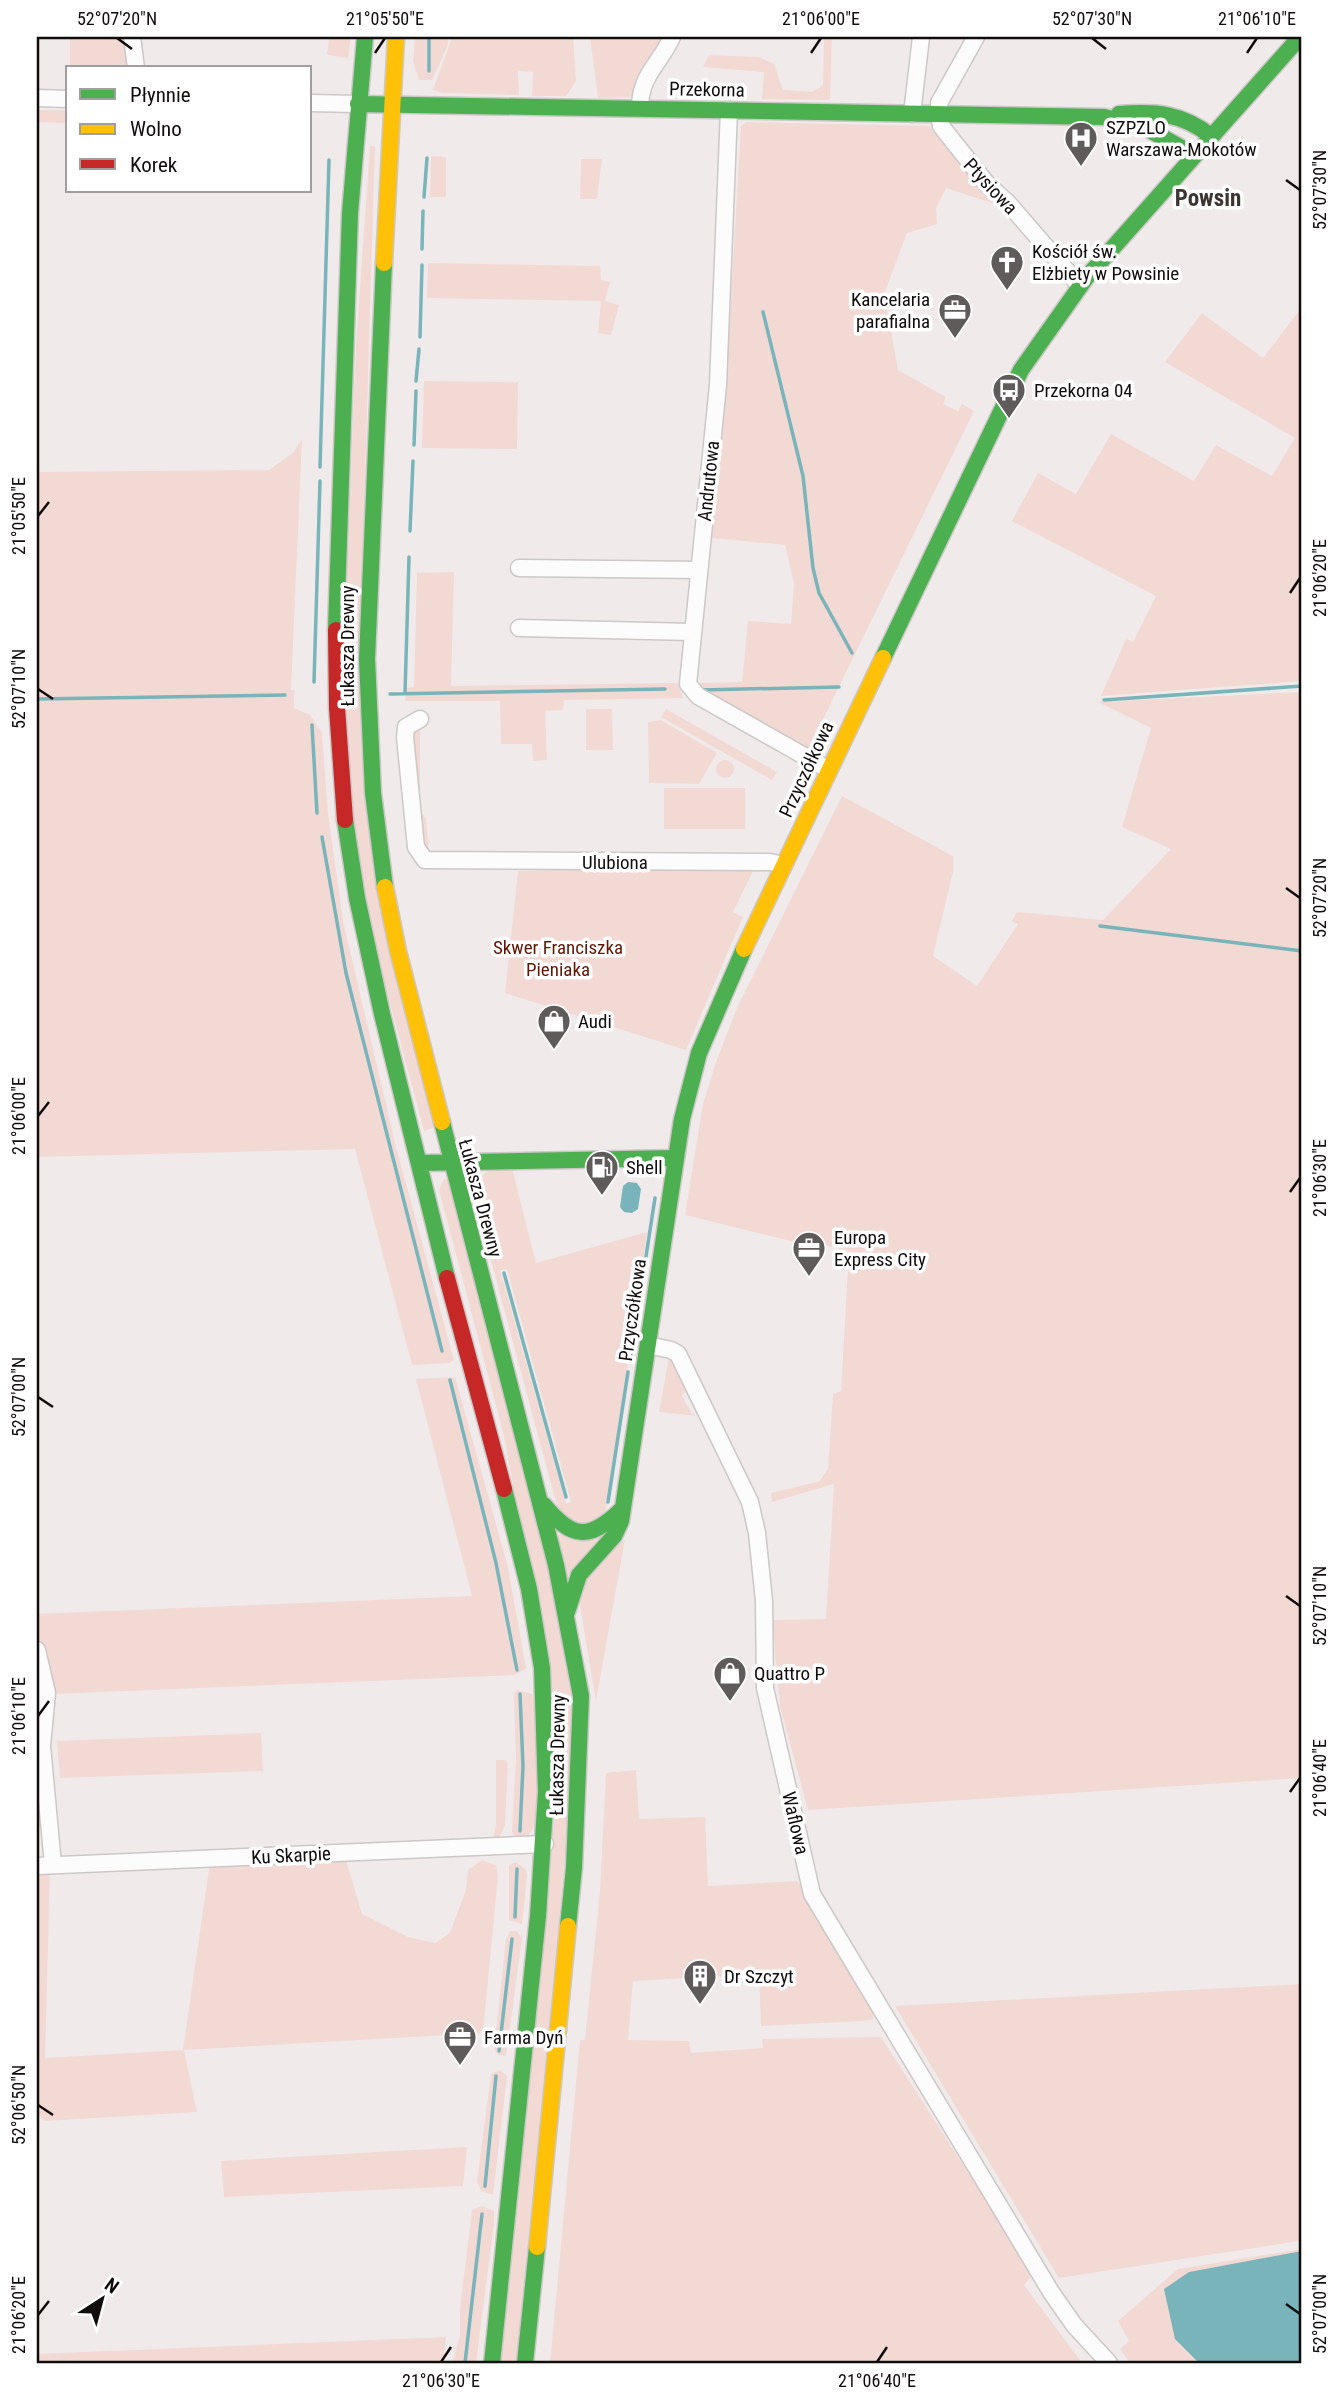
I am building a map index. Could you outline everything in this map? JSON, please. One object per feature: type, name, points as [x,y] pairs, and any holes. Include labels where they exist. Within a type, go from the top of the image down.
[{"type":"main road","name":"Łukasza Drewny","points":[[365,37],[358,104],[337,564],[339,750],[356,894],[470,1366],[519,1542],[542,1670],[547,1748],[545,1844],[492,2363]]},
{"type":"main road","name":"Łukasza Drewny","points":[[396,37],[390,104],[369,557],[368,730],[382,871],[398,951],[450,1163],[566,1614],[581,1696],[578,1802],[525,2363]]},
{"type":"main road","name":"Przyczółkowa","points":[[566,1614],[579,1575],[614,1536],[625,1506],[676,1158],[689,1088],[705,1036],[784,865],[1015,382],[1037,344],[1079,285],[1300,37]]},
{"type":"main road","name":"Przekorna","points":[[358,104],[1104,117],[1122,114],[1175,114],[1192,121],[1211,136]]},
{"type":"main road","name":"Przekorna","points":[[1104,117],[1146,128],[1194,155]]},
{"type":"main road","points":[[419,1163],[676,1158]]},
{"type":"main road","points":[[463,1210],[472,1177],[478,1169],[496,1160]]},
{"type":"main road","points":[[538,1498],[558,1524],[569,1531],[584,1534],[598,1530],[625,1506]]},
{"type":"street","points":[[132,37],[136,66]]},
{"type":"street","points":[[640,108],[640,95],[653,63],[664,56],[672,37]]},
{"type":"street","points":[[912,114],[921,37]]},
{"type":"street","points":[[938,114],[939,103],[976,37]]},
{"type":"street","points":[[37,98],[66,99]]},
{"type":"street","name":"Przekorna","points":[[312,103],[358,104]]},
{"type":"street","name":"Andrutowa","points":[[729,110],[718,385],[688,684],[693,693],[830,770]]},
{"type":"street","name":"Ptysiowa","points":[[938,114],[946,136],[1079,285]]},
{"type":"street","points":[[519,568],[699,570]]},
{"type":"street","points":[[519,628],[693,632]]},
{"type":"street","name":"Ulubiona","points":[[420,719],[406,727],[405,737],[416,847],[425,860],[769,862],[784,865]]},
{"type":"street","name":"Waflowa","points":[[648,1345],[678,1354],[750,1502],[757,1533],[764,1601],[765,1688],[812,1894],[1043,2279],[1074,2325],[1109,2363]]},
{"type":"street","points":[[37,1650],[47,1693],[42,1746],[45,1866]]},
{"type":"street","name":"Ku Skarpie","points":[[45,1866],[545,1844]]},
{"type":"green space","points":[[70,37],[126,37],[129,66],[70,66]]},
{"type":"green space","points":[[329,37],[351,37],[348,58],[327,55]]},
{"type":"green space","points":[[415,37],[448,37],[448,45],[432,80],[419,80],[413,61]]},
{"type":"green space","points":[[452,37],[573,37],[576,81],[566,96],[532,96],[533,72],[518,71],[519,95],[442,93],[433,90]]},
{"type":"green space","points":[[590,37],[666,37],[637,97],[598,98]]},
{"type":"green space","points":[[824,37],[832,37],[830,100],[762,99],[764,72],[703,67],[709,55],[759,57],[774,64],[783,90],[812,92],[823,85]]},
{"type":"green space","points":[[37,110],[66,110],[66,123],[37,122]]},
{"type":"green space","points":[[746,122],[929,126],[995,204],[946,188],[936,208],[937,224],[907,233],[884,294],[898,370],[946,397],[943,404],[958,411],[962,404],[974,411],[807,752],[698,692],[698,683],[742,682],[748,621],[791,624],[794,584],[785,545],[712,538],[724,421],[741,126]]},
{"type":"green space","points":[[370,146],[375,146],[359,670],[435,1127],[424,1131],[371,932],[354,825],[343,677],[356,344]]},
{"type":"green space","points":[[431,156],[446,157],[446,197],[430,197]]},
{"type":"green space","points":[[581,159],[602,159],[597,199],[580,199]]},
{"type":"green space","points":[[1054,242],[1084,251],[1071,262]]},
{"type":"green space","points":[[428,263],[600,266],[601,280],[610,282],[605,301],[619,305],[611,335],[598,333],[601,301],[427,298]]},
{"type":"green space","points":[[1302,307],[1302,681],[1101,696],[1126,639],[1133,642],[1156,596],[1012,521],[1038,473],[1076,494],[1111,434],[1194,481],[1216,445],[1272,476],[1295,438],[1165,362],[1202,313],[1263,358]]},
{"type":"green space","points":[[424,381],[518,382],[517,449],[422,448]]},
{"type":"green space","points":[[302,439],[291,690],[294,690],[294,708],[310,715],[322,733],[328,814],[343,921],[396,1147],[454,1360],[449,1363],[412,1365],[355,1149],[37,1157],[37,472],[269,470],[293,453]]},
{"type":"green space","points":[[454,572],[451,686],[678,683],[683,698],[564,700],[563,710],[545,711],[547,760],[533,761],[532,744],[501,744],[500,701],[405,701],[407,688],[414,687],[417,573]]},
{"type":"green space","points":[[1302,692],[1302,1778],[808,1810],[780,1706],[772,1620],[826,1619],[834,1484],[772,1502],[771,1493],[820,1481],[828,1469],[833,1394],[841,1391],[849,1251],[799,1239],[798,1243],[685,1215],[703,1104],[737,1008],[842,796],[953,856],[953,872],[933,956],[977,986],[1018,924],[1012,921],[1017,912],[1103,920],[1171,849],[1122,827],[1151,728],[1098,702]]},
{"type":"green space","points":[[586,709],[612,709],[613,750],[586,750]]},
{"type":"green space","points":[[666,709],[777,772],[772,780],[661,717]]},
{"type":"green space","points":[[661,720],[717,753],[699,784],[649,783],[648,722]]},
{"type":"green space","points":[[420,724],[420,811],[426,819],[429,852],[449,852],[448,855],[433,857],[423,850],[411,731]]},
{"type":"green space","points":[[721,760],[729,760],[734,769],[732,776],[721,778],[716,773],[716,765]]},
{"type":"green space","points":[[664,788],[745,788],[745,829],[664,829]]},
{"type":"green space","name":"Skwer Franciszka Pieniaka","points":[[634,868],[753,871],[733,912],[743,917],[686,1050],[505,993],[518,871]]},
{"type":"green space","points":[[512,1168],[536,1263],[647,1232],[607,1506],[601,1521],[571,1524],[557,1506],[478,1212],[476,1188],[480,1178],[490,1169]],"holes":[[[507,1269],[571,1502],[566,1504],[500,1270]]]},
{"type":"green space","points":[[444,1179],[448,1180],[538,1526],[572,1682],[572,1786],[516,2363],[500,2363],[555,1814],[516,1500],[503,1432],[439,1190]]},
{"type":"green space","points":[[669,1358],[674,1361],[688,1388],[682,1396],[692,1414],[698,1416],[659,1412]]},
{"type":"green space","points":[[455,1377],[508,1567],[526,1669],[514,1675],[53,1694],[37,1631],[37,1614],[472,1596],[416,1379]]},
{"type":"green space","points":[[604,1532],[567,1576],[557,1535]]},
{"type":"green space","points":[[625,1539],[596,1701],[580,1606],[581,1595],[583,1586],[594,1568]]},
{"type":"green space","points":[[517,1690],[532,1694],[535,1705],[538,1791],[535,1823],[531,1832],[526,1837],[516,1839],[512,1832],[516,1761],[514,1694]]},
{"type":"green space","points":[[261,1733],[263,1771],[60,1778],[57,1741]]},
{"type":"green space","points":[[496,1760],[506,1760],[508,1764],[505,1825],[499,1838],[493,1839],[496,1825]]},
{"type":"green space","points":[[636,1770],[639,1819],[705,1817],[708,1886],[798,1881],[874,2009],[873,2019],[863,2021],[761,2026],[759,1974],[633,1981],[628,2040],[689,2041],[691,2053],[763,2048],[762,2039],[881,2037],[1033,2274],[1024,2285],[1082,2363],[550,2363],[580,2040],[585,2040],[600,1891],[606,1773]]},
{"type":"green space","points":[[346,1860],[362,1914],[408,1937],[435,1943],[450,1933],[466,1890],[468,1870],[482,1860],[496,1865],[498,1876],[483,2033],[184,2050],[197,2112],[45,2121],[37,2113],[37,1874],[50,1872],[45,2058],[183,2050],[210,1862]]},
{"type":"green space","points":[[516,1862],[526,1870],[527,1876],[522,1924],[509,1920],[509,1865]]},
{"type":"green space","points":[[510,1931],[517,1931],[522,1938],[506,2056],[498,2055],[494,2049],[506,1940]]},
{"type":"green space","points":[[1302,1984],[1299,2241],[1059,2278],[895,2006]]},
{"type":"green space","points":[[500,2070],[507,2076],[493,2195],[481,2191],[477,2181],[491,2074]]},
{"type":"green space","points":[[467,2147],[463,2186],[224,2197],[221,2161]]},
{"type":"green space","points":[[482,2206],[494,2211],[494,2223],[476,2363],[452,2363],[460,2336],[460,2309],[472,2210]]},
{"type":"green space","points":[[1302,2249],[1302,2363],[1130,2363],[1120,2349],[1129,2341],[1118,2321],[1178,2269]]},
{"type":"green space","points":[[446,2337],[443,2363],[37,2363],[37,2354]]},
{"type":"water","points":[[628,1182],[637,1183],[641,1189],[638,1209],[632,1213],[624,1212],[620,1207],[623,1186]]},
{"type":"water","points":[[1302,2251],[1302,2363],[1199,2363],[1175,2339],[1164,2289],[1189,2272]]},
{"type":"waterway","points":[[429,37],[429,71]]},
{"type":"waterway","points":[[424,197],[427,158]]},
{"type":"waterway","points":[[320,467],[329,160]]},
{"type":"waterway","points":[[422,249],[423,211]]},
{"type":"waterway","points":[[420,337],[422,265]]},
{"type":"waterway","points":[[763,312],[803,476],[813,568],[819,593],[852,653]]},
{"type":"waterway","points":[[416,381],[419,349]]},
{"type":"waterway","points":[[414,445],[416,391]]},
{"type":"waterway","points":[[410,531],[413,461]]},
{"type":"waterway","points":[[314,682],[320,481]]},
{"type":"waterway","points":[[405,693],[409,557]]},
{"type":"waterway","points":[[1104,700],[1302,686]]},
{"type":"waterway","points":[[699,690],[839,687]]},
{"type":"waterway","points":[[390,694],[665,689]]},
{"type":"waterway","points":[[37,699],[285,695]]},
{"type":"waterway","points":[[312,725],[317,813]]},
{"type":"waterway","points":[[322,837],[346,973],[442,1351]]},
{"type":"waterway","points":[[1100,926],[1302,951]]},
{"type":"waterway","points":[[630,1360],[655,1198]]},
{"type":"waterway","points":[[504,1273],[566,1497]]},
{"type":"waterway","points":[[608,1502],[628,1372]]},
{"type":"waterway","points":[[450,1380],[496,1563],[517,1670]]},
{"type":"waterway","points":[[520,1694],[523,1766],[520,1831]]},
{"type":"waterway","points":[[515,1917],[517,1869]]},
{"type":"waterway","points":[[499,2051],[512,1939]]},
{"type":"waterway","points":[[485,2186],[496,2076]]},
{"type":"waterway","points":[[465,2363],[482,2214]]},
{"type":"waterway","points":[[1301,2235],[1302,2225]]},
{"type":"traffic: fast","points":[[336,630],[350,213],[365,37]]},
{"type":"traffic: fast","points":[[883,658],[1021,370],[1086,278],[1300,37]]},
{"type":"traffic: fast","points":[[358,104],[1104,117],[1146,128],[1194,155]]},
{"type":"traffic: fast","points":[[1119,114],[1168,115],[1189,122],[1211,136]]},
{"type":"traffic: fast","points":[[384,263],[367,659],[373,793],[385,887]]},
{"type":"traffic: fast","points":[[345,820],[357,898],[382,1014],[447,1278]]},
{"type":"traffic: fast","points":[[567,1612],[579,1575],[614,1536],[621,1521],[682,1119],[699,1053],[744,949]]},
{"type":"traffic: fast","points":[[442,1122],[556,1565],[581,1696],[574,1868],[568,1926]]},
{"type":"traffic: fast","points":[[419,1163],[676,1158]]},
{"type":"traffic: fast","points":[[492,2363],[538,1916],[546,1792],[542,1668],[529,1589],[504,1489]]},
{"type":"traffic: fast","points":[[544,1505],[563,1524],[581,1532],[599,1527],[621,1510]]},
{"type":"traffic: fast","points":[[525,2363],[537,2247]]},
{"type":"traffic: slow","points":[[384,263],[396,37]]},
{"type":"traffic: slow","points":[[744,949],[883,658]]},
{"type":"traffic: slow","points":[[385,887],[398,951],[442,1122]]},
{"type":"traffic: slow","points":[[537,2247],[568,1926]]},
{"type":"traffic: jam","points":[[336,630],[337,708],[345,820]]},
{"type":"traffic: jam","points":[[447,1278],[504,1489]]},
{"type":"place","name":"SZPZLO Warszawa-Mokotów","points":[[1081,168]]},
{"type":"place","name":"Kościół św. Elżbiety w Powsinie","points":[[1007,292]]},
{"type":"place","name":"Kancelaria parafialna","points":[[955,340]]},
{"type":"place","name":"Przekorna 04","points":[[1009,420]]},
{"type":"place","name":"Audi","points":[[554,1051]]},
{"type":"place","name":"Shell","points":[[602,1197]]},
{"type":"place","name":"Europa Express City","points":[[809,1278]]},
{"type":"place","name":"Quattro P","points":[[730,1703]]},
{"type":"place","name":"Dr Szczyt","points":[[700,2006]]},
{"type":"place","name":"Farma Dyń","points":[[460,2067]]},
{"type":"district","name":"Powsin","points":[[1208,198]]}]
